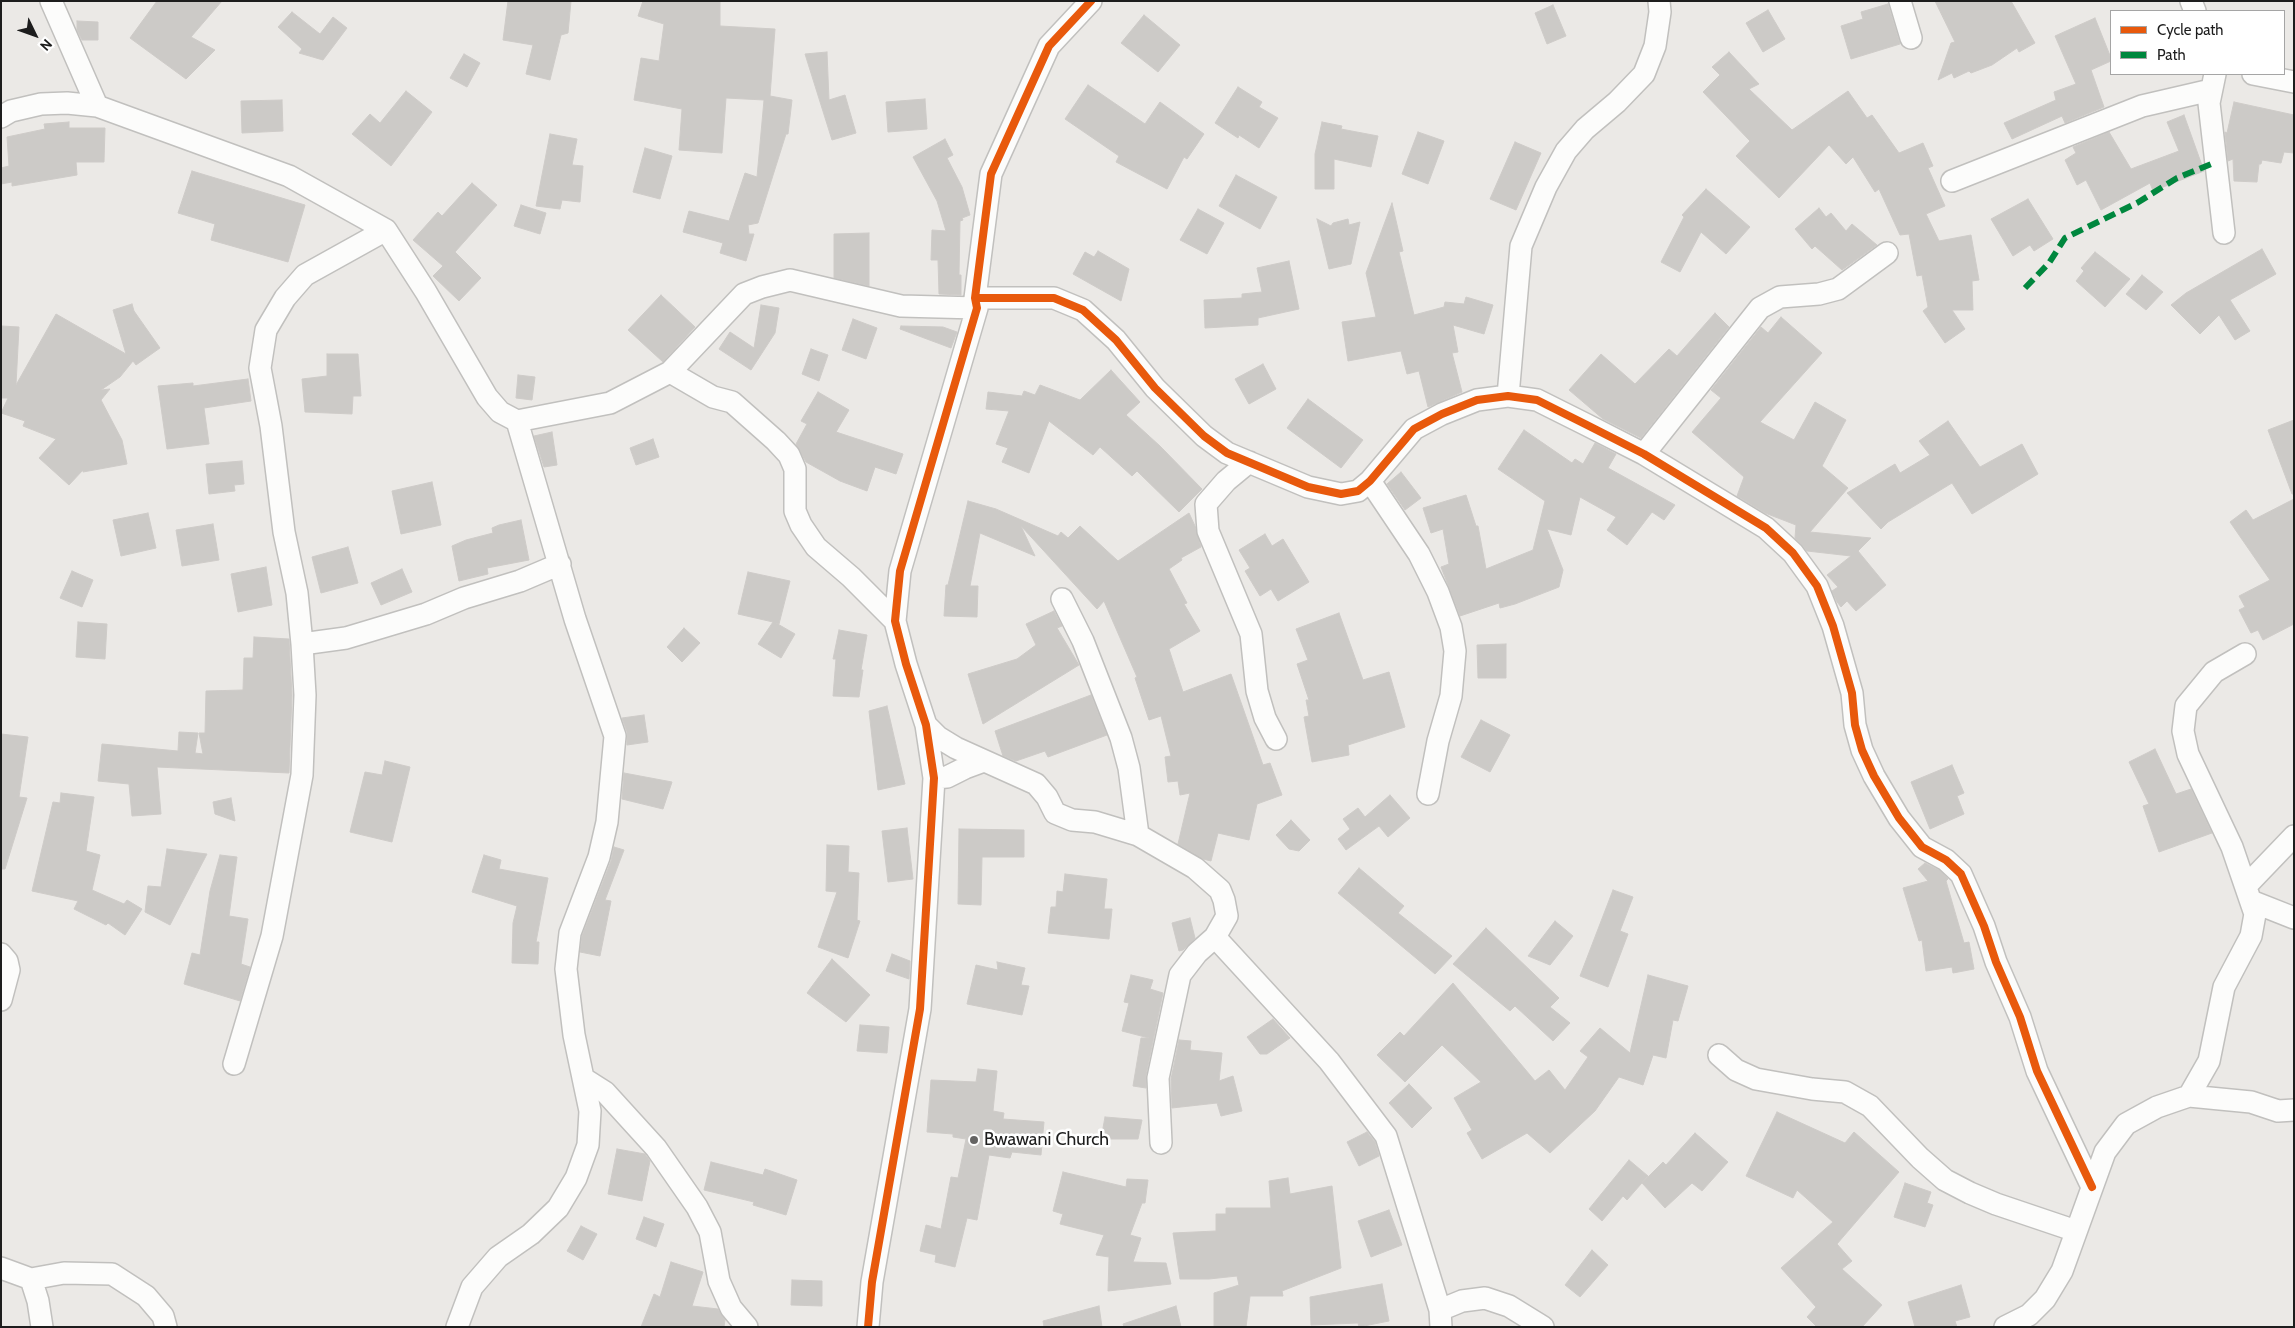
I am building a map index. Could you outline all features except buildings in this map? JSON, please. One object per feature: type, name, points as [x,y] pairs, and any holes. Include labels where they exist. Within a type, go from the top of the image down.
[{"type":"street","points":[[51,1],[97,106]]},
{"type":"street","points":[[868,1327],[872,1282],[920,1009],[934,778],[926,725],[906,664],[896,622],[900,571],[976,303],[991,174],[1050,46],[1091,1]]},
{"type":"street","points":[[1508,396],[1521,246],[1546,187],[1566,151],[1584,128],[1616,102],[1644,74],[1655,46],[1660,1]]},
{"type":"street","points":[[1900,1],[1911,38]]},
{"type":"street","points":[[2258,75],[2294,82]]},
{"type":"street","points":[[1952,182],[2142,106],[2213,82],[2209,103],[2224,233]]},
{"type":"street","points":[[1,118],[11,112],[41,104],[67,103],[97,106],[288,176],[386,230],[426,292],[487,397],[500,412],[517,420],[610,403],[670,372],[744,294],[790,280],[901,306],[1054,298],[1083,310],[1116,340],[1155,388],[1204,436],[1227,453],[1308,486],[1342,494],[1358,490],[1370,481],[1414,429],[1442,414],[1478,400],[1508,396],[1537,400],[1644,454],[1766,528],[1793,553],[1817,586],[1834,626],[1852,693],[1855,725],[1862,750],[1899,818],[1922,847],[1946,860],[1960,874],[1984,926],[1996,962],[2020,1016],[2037,1071],[2092,1187]]},
{"type":"street","points":[[234,1064],[272,936],[302,775],[305,695],[302,644],[297,593],[284,532],[271,426],[260,368],[266,330],[285,298],[306,275],[386,230]]},
{"type":"street","points":[[1644,454],[1760,308],[1780,297],[1818,294],[1838,289],[1887,253]]},
{"type":"street","points":[[670,372],[713,397],[732,402],[776,441],[789,456],[796,469],[795,511],[806,533],[816,547],[851,577],[896,622]]},
{"type":"street","points":[[456,1327],[472,1287],[498,1257],[531,1234],[558,1208],[576,1178],[588,1145],[590,1110],[574,1035],[566,968],[570,933],[601,848],[607,822],[616,736],[575,619],[517,420]]},
{"type":"street","points":[[1248,462],[1226,481],[1206,504],[1208,531],[1251,634],[1257,691],[1265,718],[1276,739]]},
{"type":"street","points":[[1370,481],[1418,554],[1438,592],[1451,628],[1456,651],[1451,696],[1438,741],[1428,794]]},
{"type":"street","points":[[302,644],[346,638],[426,614],[464,598],[520,581],[560,564]]},
{"type":"street","points":[[1062,599],[1083,641],[1121,738],[1129,768],[1138,836]]},
{"type":"street","points":[[2189,1096],[2209,1061],[2224,987],[2251,936],[2255,914],[2232,847],[2188,754],[2183,731],[2186,706],[2214,672],[2245,654]]},
{"type":"street","points":[[926,725],[938,737],[984,761],[1036,784],[1047,797],[1055,813],[1072,820],[1095,822],[1138,836],[1196,868],[1220,890],[1227,916],[1215,937],[1197,953],[1180,976],[1158,1078],[1161,1143]]},
{"type":"street","points":[[934,778],[948,777],[984,761]]},
{"type":"street","points":[[2249,894],[2294,836]]},
{"type":"street","points":[[2249,894],[2294,918]]},
{"type":"street","points":[[1215,937],[1329,1061],[1386,1136],[1441,1318],[1462,1300],[1485,1298],[1509,1306],[1542,1327]]},
{"type":"street","points":[[1,954],[7,961],[9,970],[1,1000]]},
{"type":"street","points":[[1719,1055],[1736,1070],[1756,1079],[1812,1089],[1844,1092],[1870,1106],[1920,1158],[1945,1180],[1996,1204],[2076,1230]]},
{"type":"street","points":[[583,1078],[605,1092],[656,1148],[697,1207],[710,1232],[719,1281],[730,1308],[747,1327]]},
{"type":"street","points":[[2005,1327],[2029,1315],[2045,1299],[2062,1271],[2105,1152],[2126,1124],[2156,1107],[2189,1096],[2251,1102],[2278,1111],[2294,1110]]},
{"type":"street","points":[[1,1268],[31,1279],[64,1273],[112,1274],[146,1296],[163,1316],[166,1327]]},
{"type":"street","points":[[31,1279],[38,1301],[42,1327]]},
{"type":"marked path","points":[[2025,288],[2049,263],[2065,238],[2137,203],[2177,178],[2216,162]]},
{"type":"cycle path","points":[[868,1327],[872,1282],[920,1009],[934,778],[926,725],[906,664],[895,621],[900,571],[977,308],[975,298],[991,174],[1049,46],[1091,1]]},
{"type":"cycle path","points":[[975,298],[1054,298],[1083,310],[1116,340],[1155,388],[1204,436],[1227,453],[1308,487],[1341,494],[1358,491],[1370,481],[1414,429],[1442,414],[1477,400],[1508,396],[1537,400],[1644,454],[1766,528],[1793,553],[1817,586],[1833,626],[1852,693],[1855,725],[1862,750],[1874,776],[1899,818],[1922,847],[1946,860],[1961,874],[2020,1017],[2037,1071],[2092,1187]]},
{"type":"place","name":"Bwawani Church","points":[[974,1140]]}]
